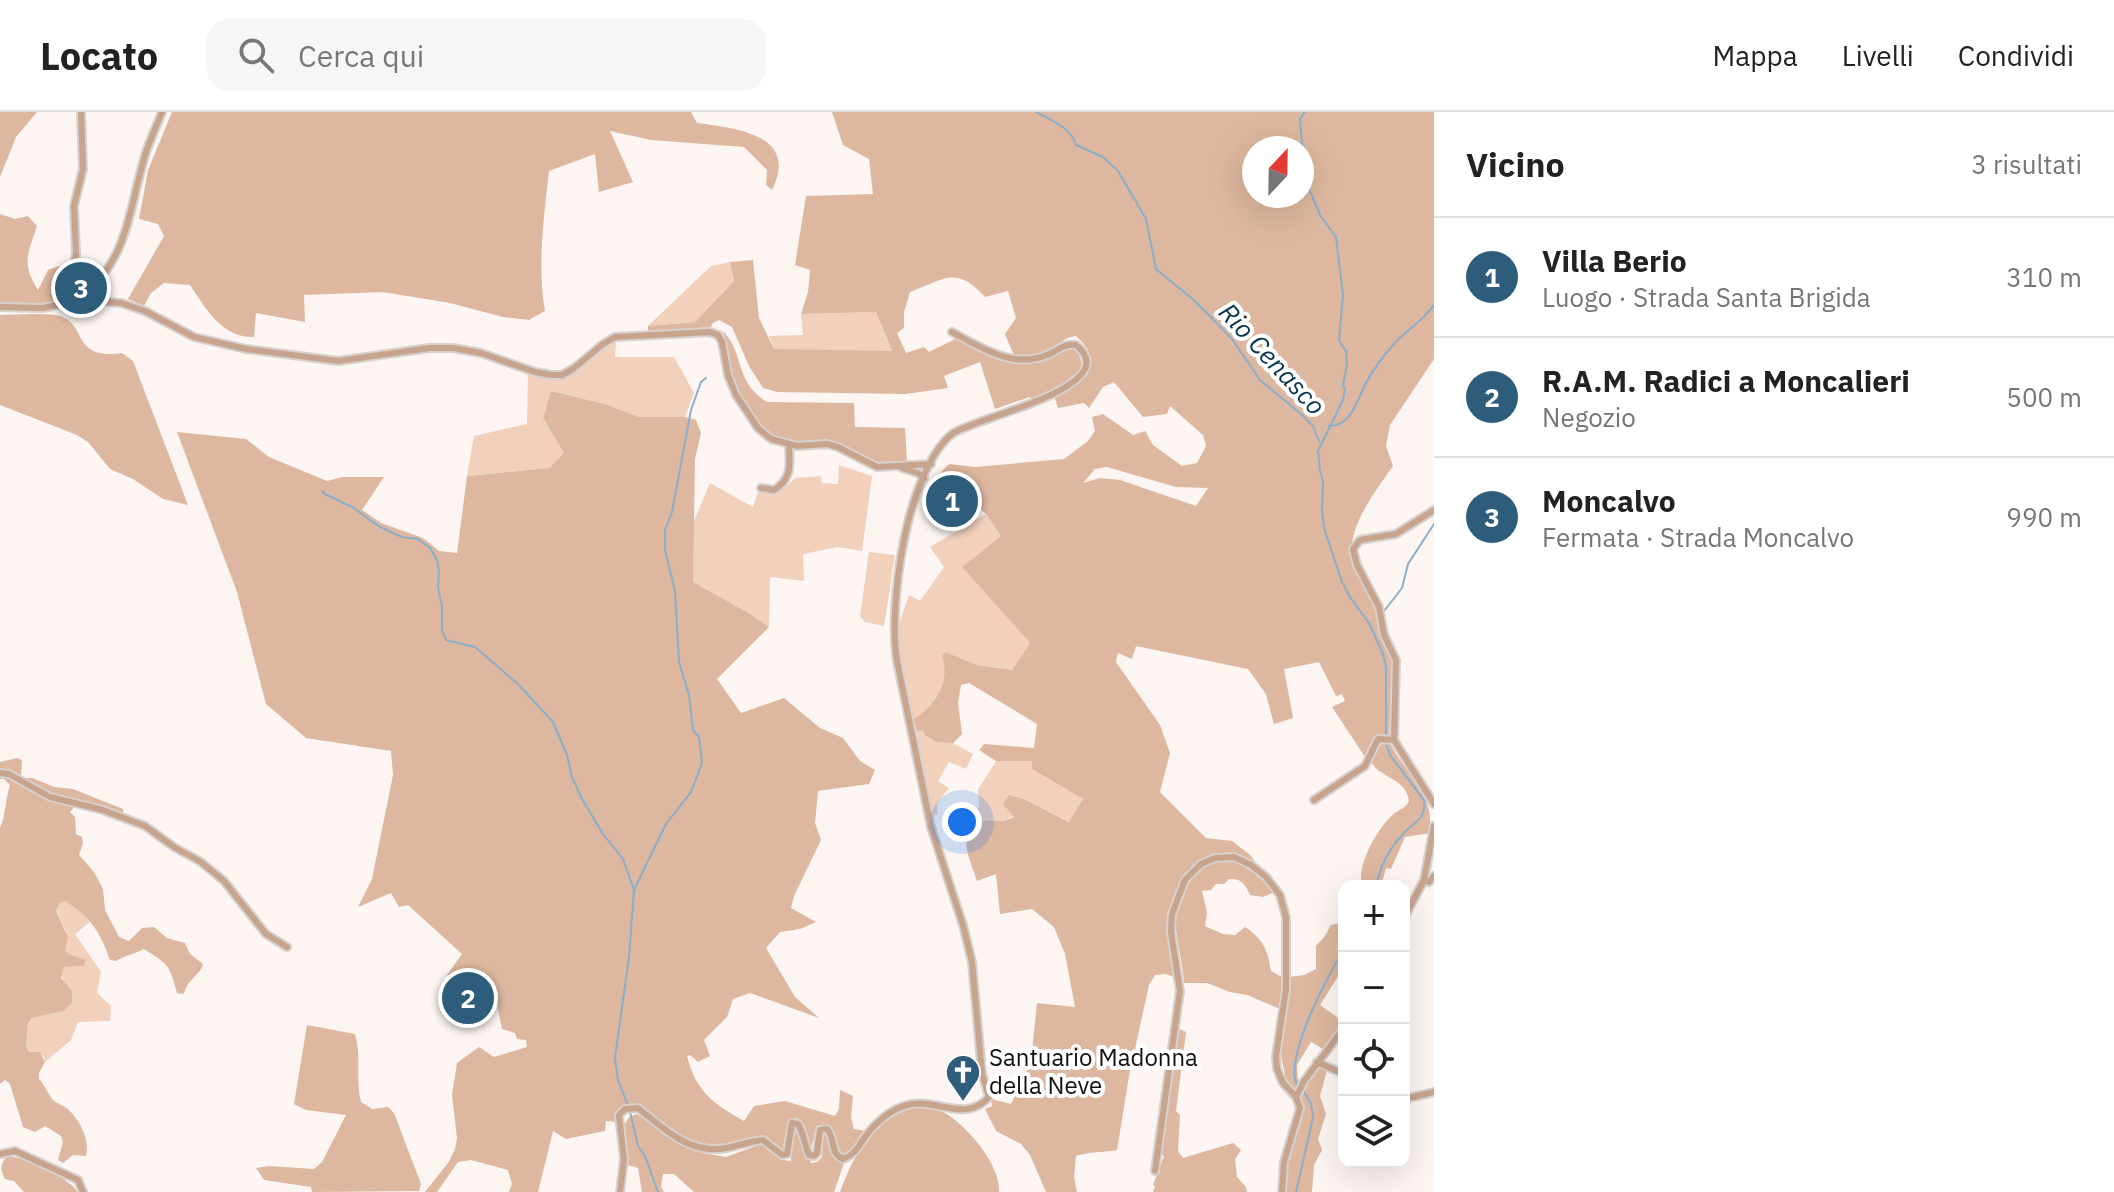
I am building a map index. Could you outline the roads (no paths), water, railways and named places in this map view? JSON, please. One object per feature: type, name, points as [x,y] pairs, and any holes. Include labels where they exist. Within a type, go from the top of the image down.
[{"type":"street","points":[[68,303],[76,254],[74,206],[83,169],[81,112]]},
{"type":"street","points":[[80,300],[102,279],[115,259],[126,233],[144,157],[162,112]]},
{"type":"street","points":[[0,307],[43,308],[80,300],[121,303],[145,311],[194,337],[252,350],[338,361],[429,348],[453,348],[481,353],[552,375],[562,375],[573,369],[615,337],[710,332],[718,335],[722,342],[728,375],[750,417],[764,434],[789,445],[827,444],[849,450],[870,464],[931,464]]},
{"type":"street","points":[[620,1192],[624,1159],[619,1115],[625,1109],[636,1108],[676,1137],[704,1149],[763,1140],[782,1155],[787,1154],[792,1123],[798,1124],[803,1131],[809,1155],[814,1156],[820,1130],[827,1129],[834,1151],[843,1159],[855,1153],[868,1133],[897,1108],[920,1102],[957,1111],[966,1110],[987,1100],[989,1095],[982,1073],[972,962],[959,910],[931,827],[892,635],[904,533],[924,478],[946,440],[960,429],[1062,390],[1079,379],[1085,370],[1083,352],[1076,345],[1065,344],[1050,354],[1031,360],[1014,360],[952,332]]},
{"type":"street","points":[[761,488],[774,490],[785,483],[790,472],[789,445]]},
{"type":"street","points":[[894,465],[924,478]]},
{"type":"street","points":[[1434,510],[1402,531],[1360,540],[1353,549],[1357,565],[1379,607],[1384,635],[1396,660],[1394,740],[1434,804]]},
{"type":"street","points":[[1314,800],[1365,766],[1378,739],[1394,740]]},
{"type":"street","points":[[0,773],[9,774],[50,797],[103,810],[145,826],[201,862],[224,881],[266,934],[287,947]]},
{"type":"street","points":[[1410,909],[1429,879],[1434,826]]},
{"type":"street","points":[[1155,1171],[1180,991],[1171,932],[1172,914],[1185,880],[1201,864],[1215,858],[1234,857],[1266,877],[1280,895],[1286,917],[1287,961],[1276,1056],[1283,1083],[1296,1097],[1300,1108],[1284,1162],[1282,1192]]},
{"type":"street","points":[[1296,1097],[1304,1081],[1338,1036]]},
{"type":"street","points":[[1317,1062],[1338,1071]]},
{"type":"street","points":[[1410,1098],[1434,1092]]},
{"type":"street","points":[[0,1154],[15,1151],[78,1180],[83,1192]]},
{"type":"waterway","name":"Rio Cenasco","points":[[1036,112],[1060,125],[1076,145],[1103,157],[1118,171],[1146,219],[1156,269],[1195,301],[1232,339],[1260,380],[1313,426],[1319,441]]},
{"type":"waterway","points":[[1305,112],[1300,119],[1305,179],[1320,215],[1336,237],[1343,295],[1339,341],[1346,351],[1347,365],[1343,400],[1318,451],[1323,481],[1324,528],[1342,582],[1369,623],[1383,654],[1386,667],[1386,735]]},
{"type":"waterway","points":[[1329,426],[1337,425],[1349,416],[1383,358],[1434,305]]},
{"type":"waterway","points":[[648,861],[666,824],[691,792],[702,763],[699,737],[693,730],[689,695],[679,662],[675,591],[665,550],[665,530],[672,512],[691,410],[701,382],[706,378]]},
{"type":"waterway","points":[[322,491],[380,527],[402,537],[418,539],[430,548],[437,560],[442,630],[446,640],[475,647],[519,685],[553,722],[582,799],[603,834],[623,859],[634,890]]},
{"type":"waterway","points":[[1385,610],[1402,588],[1408,564],[1434,524]]},
{"type":"waterway","name":"Rio Cenasco","points":[[1378,880],[1389,853],[1421,816],[1424,807],[1424,800],[1390,755],[1386,743]]},
{"type":"waterway","points":[[628,1106],[618,1080],[615,1058],[629,957],[634,890],[647,863]]},
{"type":"waterway","name":"Rio Cenasco","points":[[1297,1085],[1296,1057],[1309,1017],[1343,952]]},
{"type":"waterway","name":"Rio Cenasco","points":[[1296,1192],[1313,1118],[1311,1103],[1304,1092]]},
{"type":"waterway","points":[[630,1112],[638,1146],[645,1156],[658,1192]]},
{"type":"place","name":"Moncalvo","points":[[81,288]]},
{"type":"place","name":"Villa Berio","points":[[952,501]]},
{"type":"place","name":"R.A.M. Radici a Moncalieri","points":[[468,998]]},
{"type":"place","name":"Santuario Madonna della Neve","points":[[963,1103]]}]
